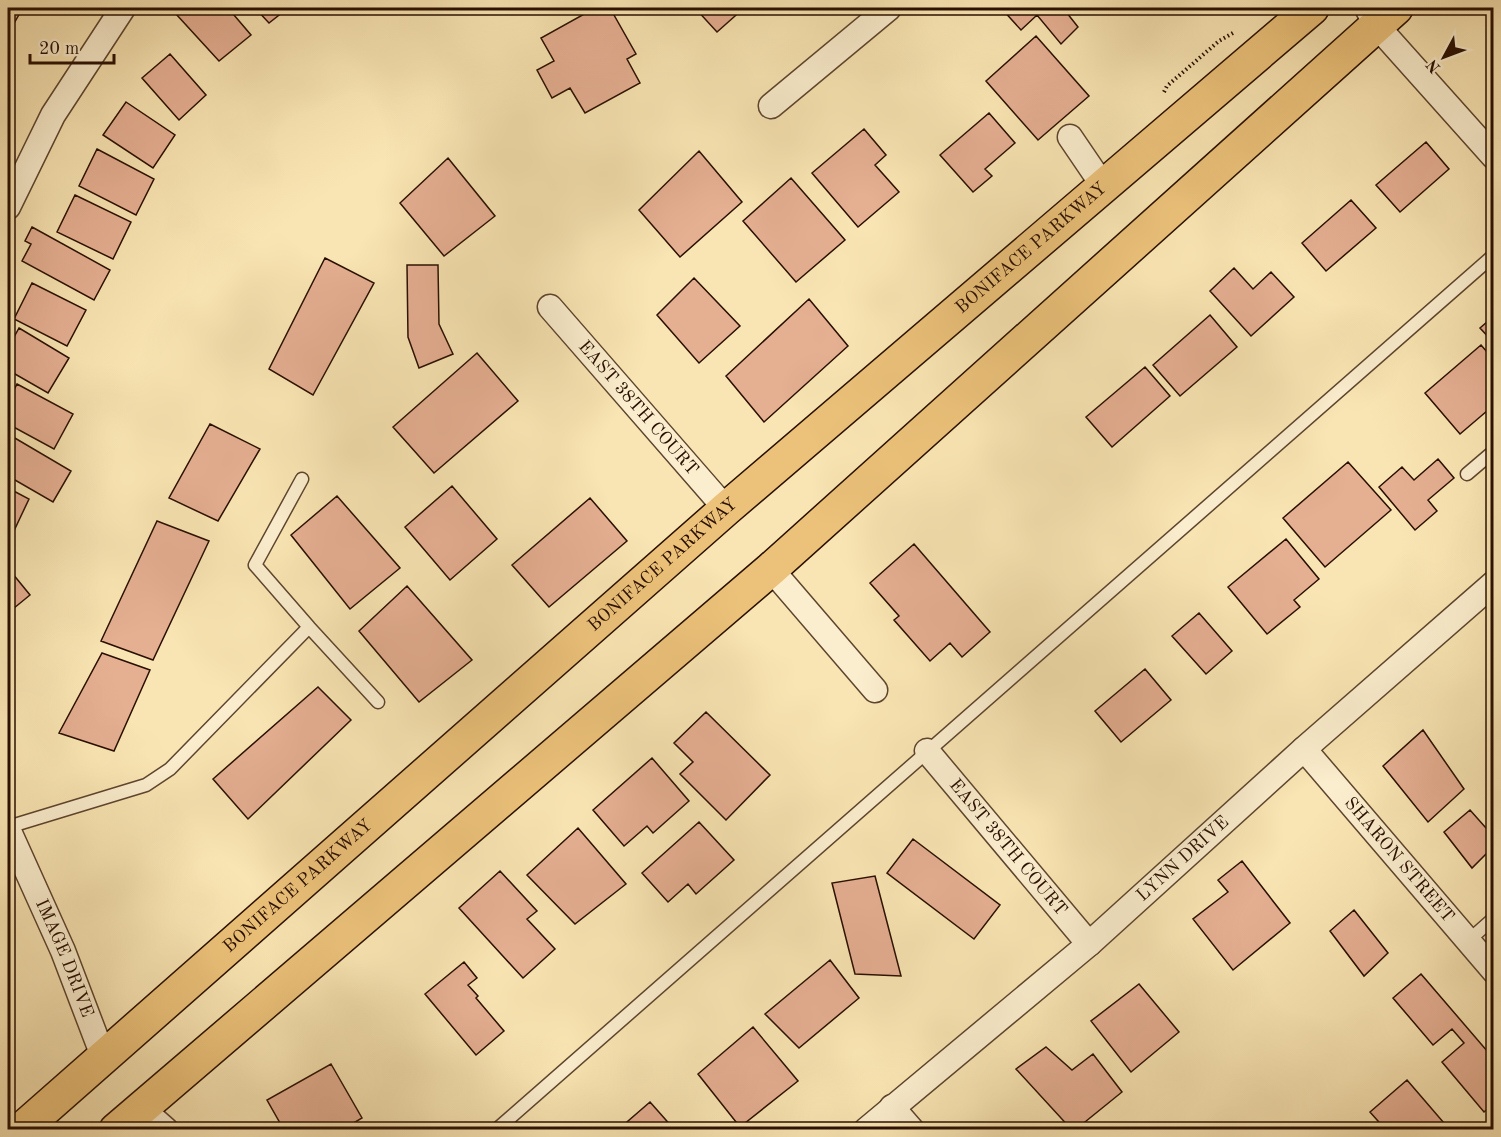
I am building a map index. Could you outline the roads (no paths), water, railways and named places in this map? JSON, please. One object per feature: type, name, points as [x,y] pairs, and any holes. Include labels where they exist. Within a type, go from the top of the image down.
[{"type":"main road","name":"BONIFACE PARKWAY","points":[[21,1130],[726,509],[1312,8]]},
{"type":"main road","points":[[116,1130],[771,569],[1380,13]]},
{"type":"street","points":[[8,207],[53,115],[123,8]]},
{"type":"street","points":[[771,106],[889,8]]},
{"type":"street","points":[[1380,13],[1494,157]]},
{"type":"street","points":[[1070,137],[1104,187]]},
{"type":"street","name":"EAST 38TH COURT","points":[[550,307],[726,509]]},
{"type":"street","points":[[771,569],[875,690]]},
{"type":"street","name":"LYNN DRIVE","points":[[866,1130],[1089,944],[1304,749],[1494,583]]},
{"type":"street","name":"SHARON STREET","points":[[1304,749],[1494,971]]},
{"type":"street","name":"EAST 38TH COURT","points":[[927,752],[1089,944]]},
{"type":"street","name":"IMAGE DRIVE","points":[[8,828],[63,951],[103,1056]]},
{"type":"street","points":[[141,1107],[166,1130]]},
{"type":"street","points":[[892,1107],[912,1130]]},
{"type":"lane","points":[[496,1130],[1494,255]]},
{"type":"lane","points":[[1467,474],[1492,456]]},
{"type":"lane","points":[[302,479],[255,566],[378,702]]},
{"type":"lane","points":[[8,828],[146,785],[154,780],[170,769],[309,627]]},
{"type":"lane","points":[[1468,941],[1494,918]]}]
